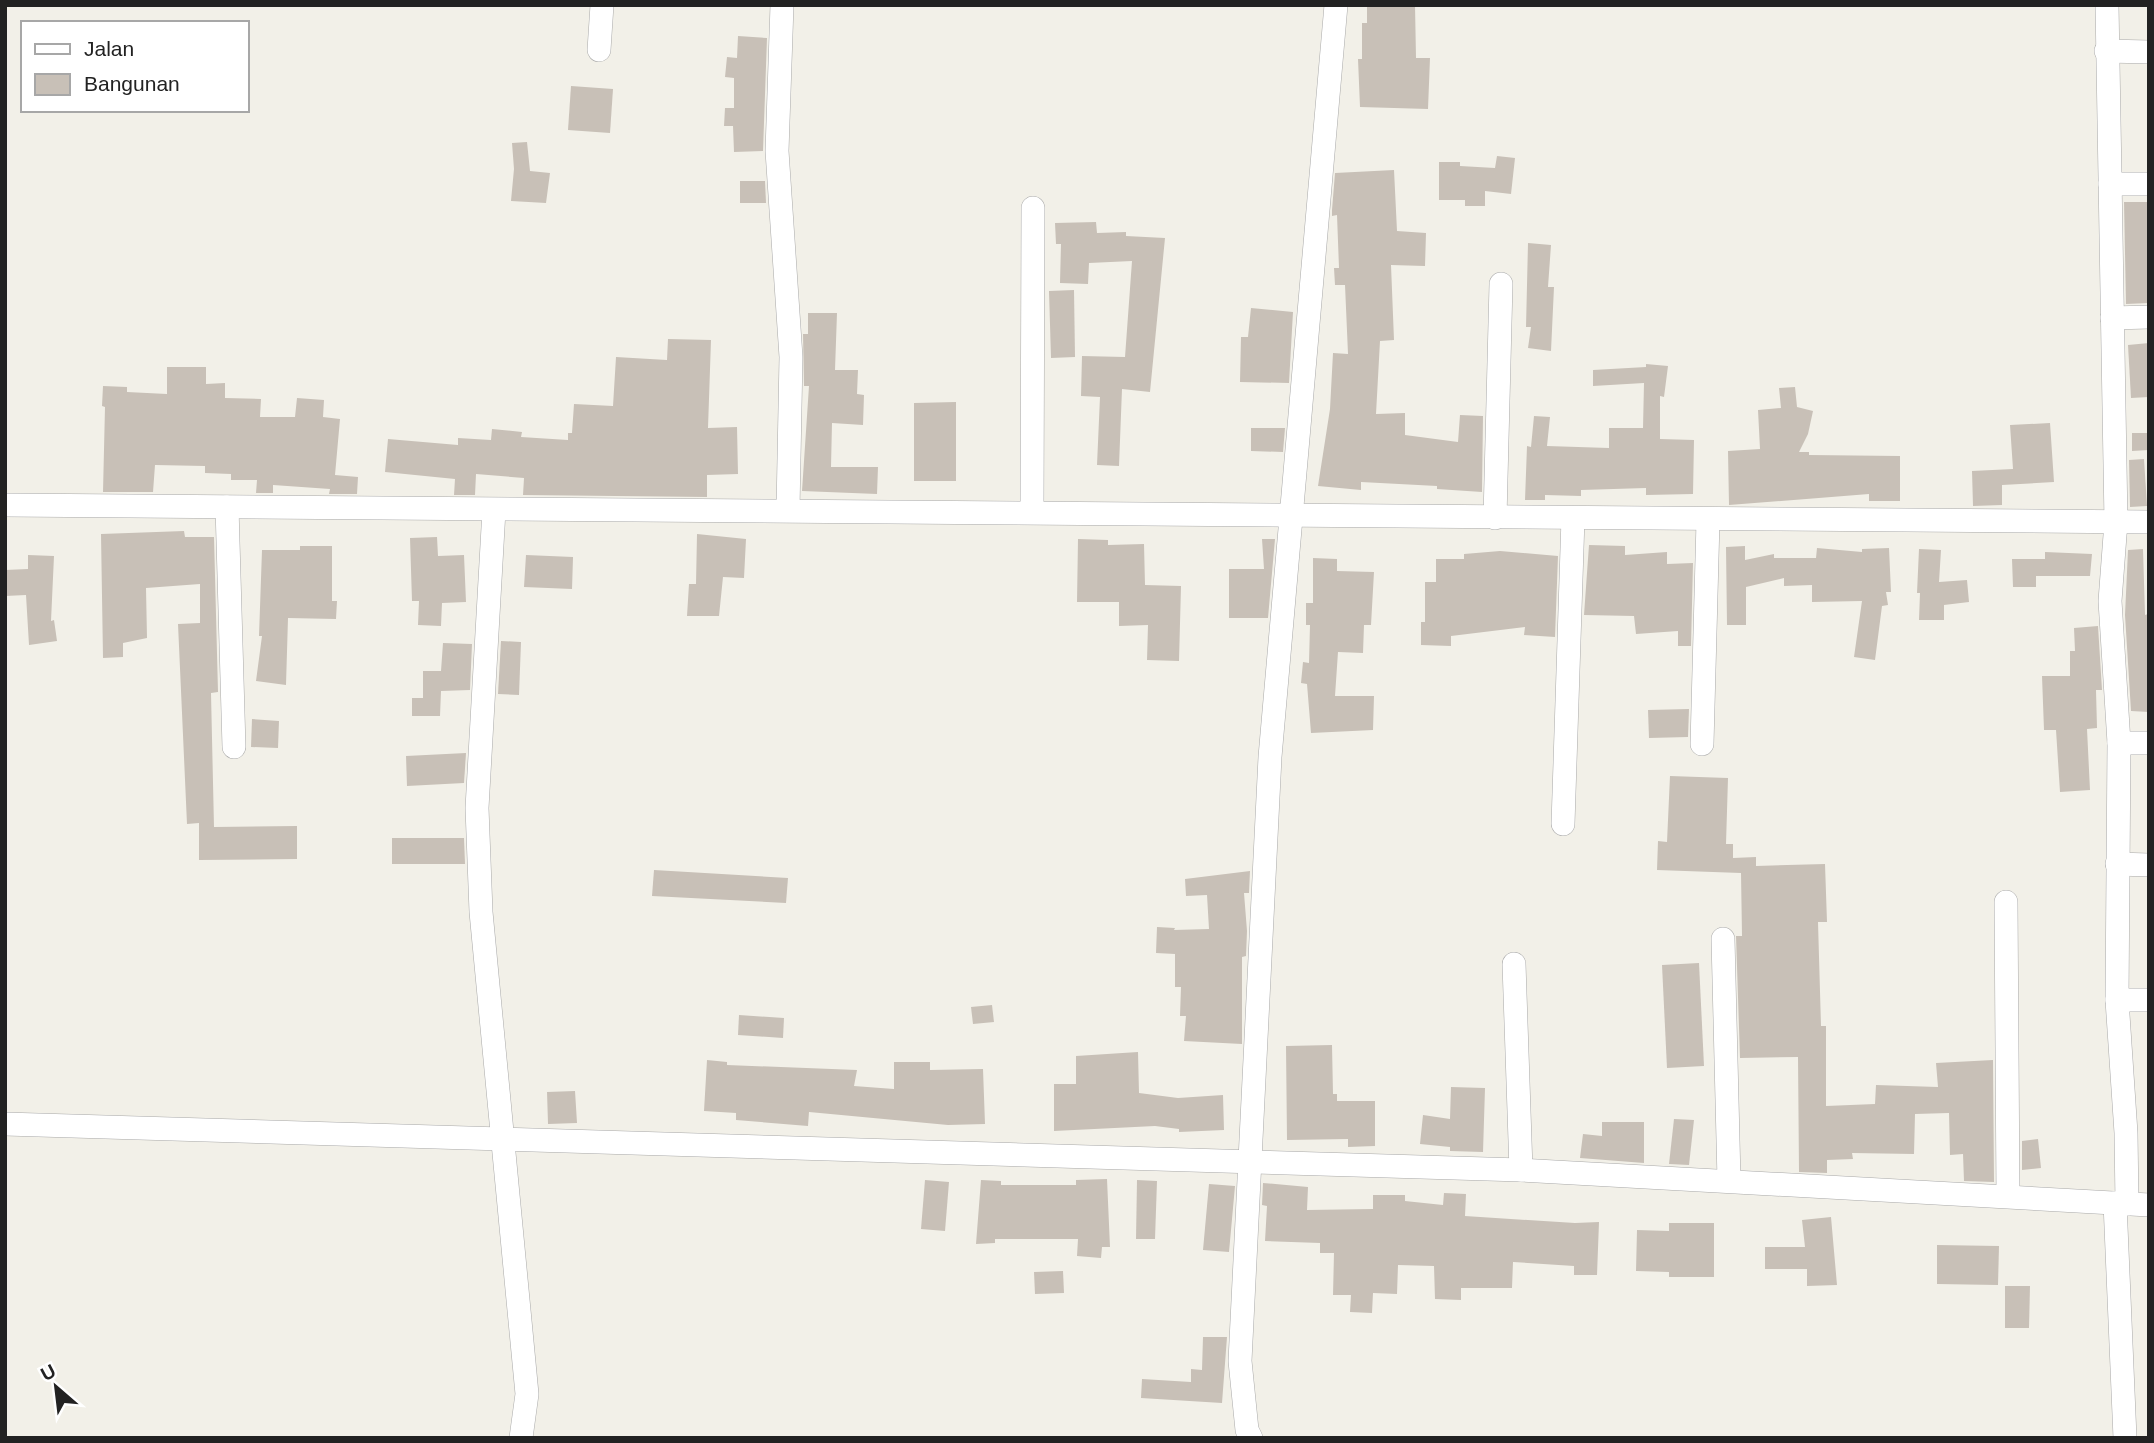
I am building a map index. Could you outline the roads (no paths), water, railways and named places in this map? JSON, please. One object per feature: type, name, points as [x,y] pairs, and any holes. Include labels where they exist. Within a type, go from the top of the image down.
[{"type":"street","points":[[599,50],[601,5]]},
{"type":"street","points":[[782,5],[777,152],[791,357],[788,509]]},
{"type":"street","points":[[1251,1438],[1247,1430],[1240,1361],[1270,757],[1336,5]]},
{"type":"street","points":[[2107,5],[2116,522],[2110,601],[2119,743],[2117,1000],[2138,1133],[2130,1204],[2125,1438]]},
{"type":"street","points":[[2106,51],[2149,52]]},
{"type":"street","points":[[2110,184],[2149,184]]},
{"type":"street","points":[[1032,512],[1033,208]]},
{"type":"street","points":[[1495,517],[1501,284]]},
{"type":"street","points":[[2112,318],[2149,317]]},
{"type":"street","points":[[5,505],[494,510],[788,509],[1708,520],[2149,522]]},
{"type":"street","points":[[227,507],[234,747]]},
{"type":"street","points":[[494,510],[477,808],[481,912],[527,1394],[521,1438]]},
{"type":"street","points":[[1563,824],[1573,518]]},
{"type":"street","points":[[1702,744],[1708,520]]},
{"type":"street","points":[[2119,743],[2149,743]]},
{"type":"street","points":[[2117,864],[2149,865]]},
{"type":"street","points":[[2006,902],[2008,1196]]},
{"type":"street","points":[[1723,939],[1729,1181]]},
{"type":"street","points":[[1514,964],[1521,1170]]},
{"type":"street","points":[[2117,1000],[2149,1000]]},
{"type":"street","points":[[5,1124],[1521,1170],[2130,1204]]}]
